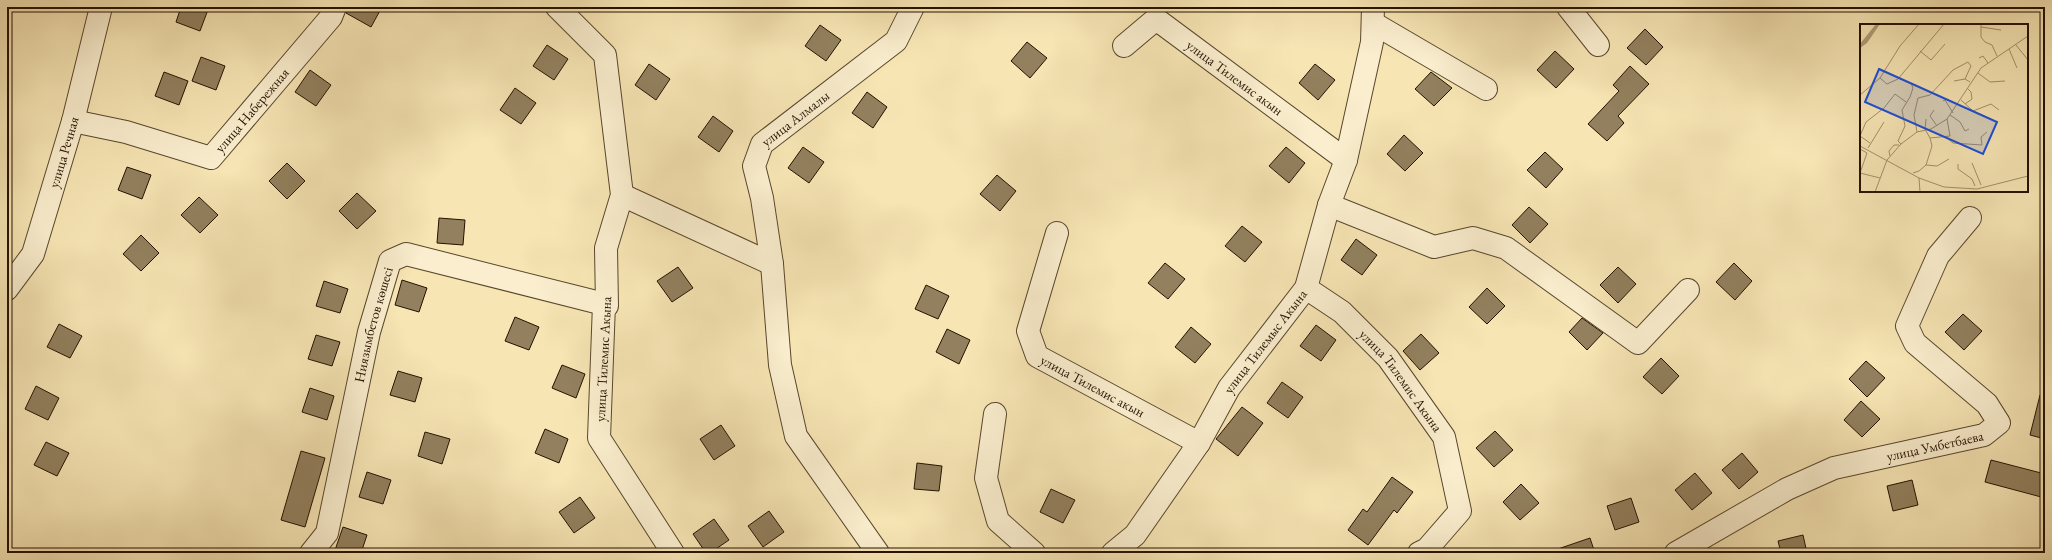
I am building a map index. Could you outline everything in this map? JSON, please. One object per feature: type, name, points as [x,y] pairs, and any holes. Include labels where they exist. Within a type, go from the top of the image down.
[{"type":"street","name":"улица Речная","points":[[7,289],[33,254],[74,121],[101,7]]},
{"type":"street","name":"улица Набережная","points":[[74,121],[126,132],[211,158],[331,17],[335,7]]},
{"type":"street","points":[[557,7],[605,55],[622,195],[772,264],[780,365],[796,436],[878,553]]},
{"type":"street","name":"улица Алмалы","points":[[772,264],[762,198],[754,166],[762,144],[896,41],[913,7]]},
{"type":"street","points":[[1568,7],[1598,45]]},
{"type":"street","points":[[1373,15],[1486,89]]},
{"type":"street","name":"улица Тилемыс Акына","points":[[1113,553],[1136,535],[1199,443],[1229,388],[1306,288],[1329,204],[1346,160],[1372,42],[1373,15]]},
{"type":"street","name":"улица Тилемис акын","points":[[1124,46],[1156,19],[1346,160]]},
{"type":"street","name":"улица Тилемис Акына","points":[[622,195],[606,248],[607,306],[604,304],[599,438],[673,553]]},
{"type":"street","points":[[1329,204],[1434,247],[1473,238],[1506,248],[1638,342],[1688,290]]},
{"type":"street","name":"улица Умбетбаева","points":[[1676,553],[1787,489],[1834,468],[1984,435],[1999,423],[1987,404],[1915,343],[1907,326],[1938,256],[1970,218]]},
{"type":"street","name":"улица Тилемис акын","points":[[1057,233],[1028,331],[1037,356],[1199,443]]},
{"type":"street","name":"Ниязымбетов көшесі","points":[[311,553],[327,533],[369,332],[390,261],[406,254],[604,304]]},
{"type":"street","name":"улица Тилемис Акына","points":[[1306,288],[1342,312],[1388,358],[1444,437],[1460,511],[1426,552]]},
{"type":"street","points":[[995,414],[986,478],[998,521],[1034,553]]},
{"type":"building","points":[[181,7],[209,7],[200,31],[176,22]]},
{"type":"building","points":[[347,7],[382,7],[371,27],[346,13]]},
{"type":"building","points":[[820,25],[841,40],[826,61],[805,46]]},
{"type":"building","points":[[1645,29],[1663,47],[1646,65],[1627,48]]},
{"type":"building","points":[[1027,42],[1047,58],[1030,78],[1011,61]]},
{"type":"building","points":[[547,45],[568,59],[554,80],[533,66]]},
{"type":"building","points":[[1555,51],[1574,69],[1556,88],[1537,70]]},
{"type":"building","points":[[201,57],[225,66],[216,90],[192,81]]},
{"type":"building","points":[[649,64],[670,79],[656,100],[635,85]]},
{"type":"building","points":[[1315,64],[1335,80],[1318,100],[1299,83]]},
{"type":"building","points":[[1630,66],[1649,84],[1618,116],[1624,123],[1607,141],[1588,124],[1619,91],[1613,85]]},
{"type":"building","points":[[310,70],[331,85],[316,106],[295,92]]},
{"type":"building","points":[[164,72],[188,81],[179,105],[155,96]]},
{"type":"building","points":[[1431,72],[1452,88],[1434,106],[1415,89]]},
{"type":"building","points":[[515,88],[536,103],[521,124],[500,110]]},
{"type":"building","points":[[867,92],[887,107],[873,128],[852,113]]},
{"type":"building","points":[[713,116],[733,131],[719,152],[698,137]]},
{"type":"building","points":[[1404,135],[1423,153],[1405,171],[1387,154]]},
{"type":"building","points":[[803,147],[824,162],[809,183],[788,168]]},
{"type":"building","points":[[1286,147],[1305,163],[1289,183],[1269,166]]},
{"type":"building","points":[[1545,152],[1563,169],[1546,188],[1527,170]]},
{"type":"building","points":[[287,163],[305,181],[287,199],[269,181]]},
{"type":"building","points":[[127,167],[151,175],[142,199],[118,190]]},
{"type":"building","points":[[997,175],[1016,191],[1000,211],[980,194]]},
{"type":"building","points":[[357,193],[376,211],[357,229],[339,211]]},
{"type":"building","points":[[199,197],[218,215],[200,233],[181,215]]},
{"type":"building","points":[[1529,207],[1548,224],[1530,243],[1512,225]]},
{"type":"building","points":[[439,218],[465,220],[463,245],[437,243]]},
{"type":"building","points":[[1242,226],[1262,242],[1245,262],[1225,246]]},
{"type":"building","points":[[141,235],[159,253],[141,271],[123,254]]},
{"type":"building","points":[[1356,239],[1377,255],[1362,275],[1341,260]]},
{"type":"building","points":[[1165,263],[1185,279],[1168,299],[1148,283]]},
{"type":"building","points":[[1734,263],[1752,281],[1735,300],[1716,282]]},
{"type":"building","points":[[678,267],[693,288],[672,302],[657,281]]},
{"type":"building","points":[[1618,267],[1636,284],[1618,303],[1600,285]]},
{"type":"building","points":[[402,280],[427,288],[419,312],[395,305]]},
{"type":"building","points":[[324,281],[348,289],[340,313],[316,306]]},
{"type":"building","points":[[926,285],[949,296],[938,319],[915,309]]},
{"type":"building","points":[[1487,288],[1505,306],[1487,324],[1469,307]]},
{"type":"building","points":[[1963,314],[1982,331],[1964,350],[1945,332]]},
{"type":"building","points":[[515,317],[539,327],[529,350],[505,341]]},
{"type":"building","points":[[1582,318],[1603,333],[1587,350],[1569,332]]},
{"type":"building","points":[[59,324],[82,336],[70,358],[47,347]]},
{"type":"building","points":[[1316,325],[1336,340],[1321,361],[1300,346]]},
{"type":"building","points":[[1191,327],[1211,344],[1195,363],[1175,347]]},
{"type":"building","points":[[947,329],[970,340],[959,364],[936,352]]},
{"type":"building","points":[[1421,334],[1439,353],[1420,370],[1403,351]]},
{"type":"building","points":[[316,335],[340,342],[332,366],[308,359]]},
{"type":"building","points":[[1661,358],[1679,376],[1662,394],[1643,377]]},
{"type":"building","points":[[1866,361],[1885,378],[1867,397],[1849,379]]},
{"type":"building","points":[[562,365],[585,374],[576,398],[552,388]]},
{"type":"building","points":[[398,371],[422,378],[415,402],[390,395]]},
{"type":"building","points":[[1282,382],[1303,397],[1288,418],[1267,403]]},
{"type":"building","points":[[36,386],[59,398],[48,420],[25,409]]},
{"type":"building","points":[[310,388],[334,396],[327,420],[302,412]]},
{"type":"building","points":[[2040,395],[2045,396],[2045,439],[2030,435]]},
{"type":"building","points":[[1861,401],[1880,419],[1862,437],[1844,420]]},
{"type":"building","points":[[1242,407],[1263,423],[1238,456],[1216,439]]},
{"type":"building","points":[[721,425],[735,446],[714,460],[700,439]]},
{"type":"building","points":[[545,429],[568,439],[559,463],[535,453]]},
{"type":"building","points":[[1495,431],[1513,450],[1494,467],[1476,448]]},
{"type":"building","points":[[425,432],[450,439],[442,464],[418,456]]},
{"type":"building","points":[[46,442],[69,453],[57,476],[34,465]]},
{"type":"building","points":[[301,451],[325,458],[305,527],[281,520]]},
{"type":"building","points":[[1742,453],[1758,472],[1739,489],[1722,470]]},
{"type":"building","points":[[1991,460],[2045,474],[2045,498],[1985,482]]},
{"type":"building","points":[[917,463],[942,466],[939,491],[914,489]]},
{"type":"building","points":[[367,472],[391,480],[383,504],[359,497]]},
{"type":"building","points":[[1695,473],[1712,493],[1692,510],[1675,490]]},
{"type":"building","points":[[1392,477],[1413,492],[1397,513],[1394,510],[1368,545],[1348,530],[1363,509],[1367,512]]},
{"type":"building","points":[[1912,480],[1918,505],[1893,511],[1887,486]]},
{"type":"building","points":[[1521,484],[1539,503],[1520,520],[1503,502]]},
{"type":"building","points":[[1051,489],[1075,500],[1063,523],[1040,512]]},
{"type":"building","points":[[580,497],[595,518],[574,533],[559,512]]},
{"type":"building","points":[[1631,498],[1639,522],[1615,530],[1607,506]]},
{"type":"building","points":[[769,511],[784,532],[763,547],[748,526]]},
{"type":"building","points":[[714,519],[729,540],[710,553],[706,553],[693,534]]},
{"type":"building","points":[[343,527],[367,535],[361,553],[334,553]]},
{"type":"building","points":[[1803,535],[1807,553],[1781,553],[1778,541]]},
{"type":"building","points":[[1590,538],[1595,553],[1553,553],[1552,551]]}]
